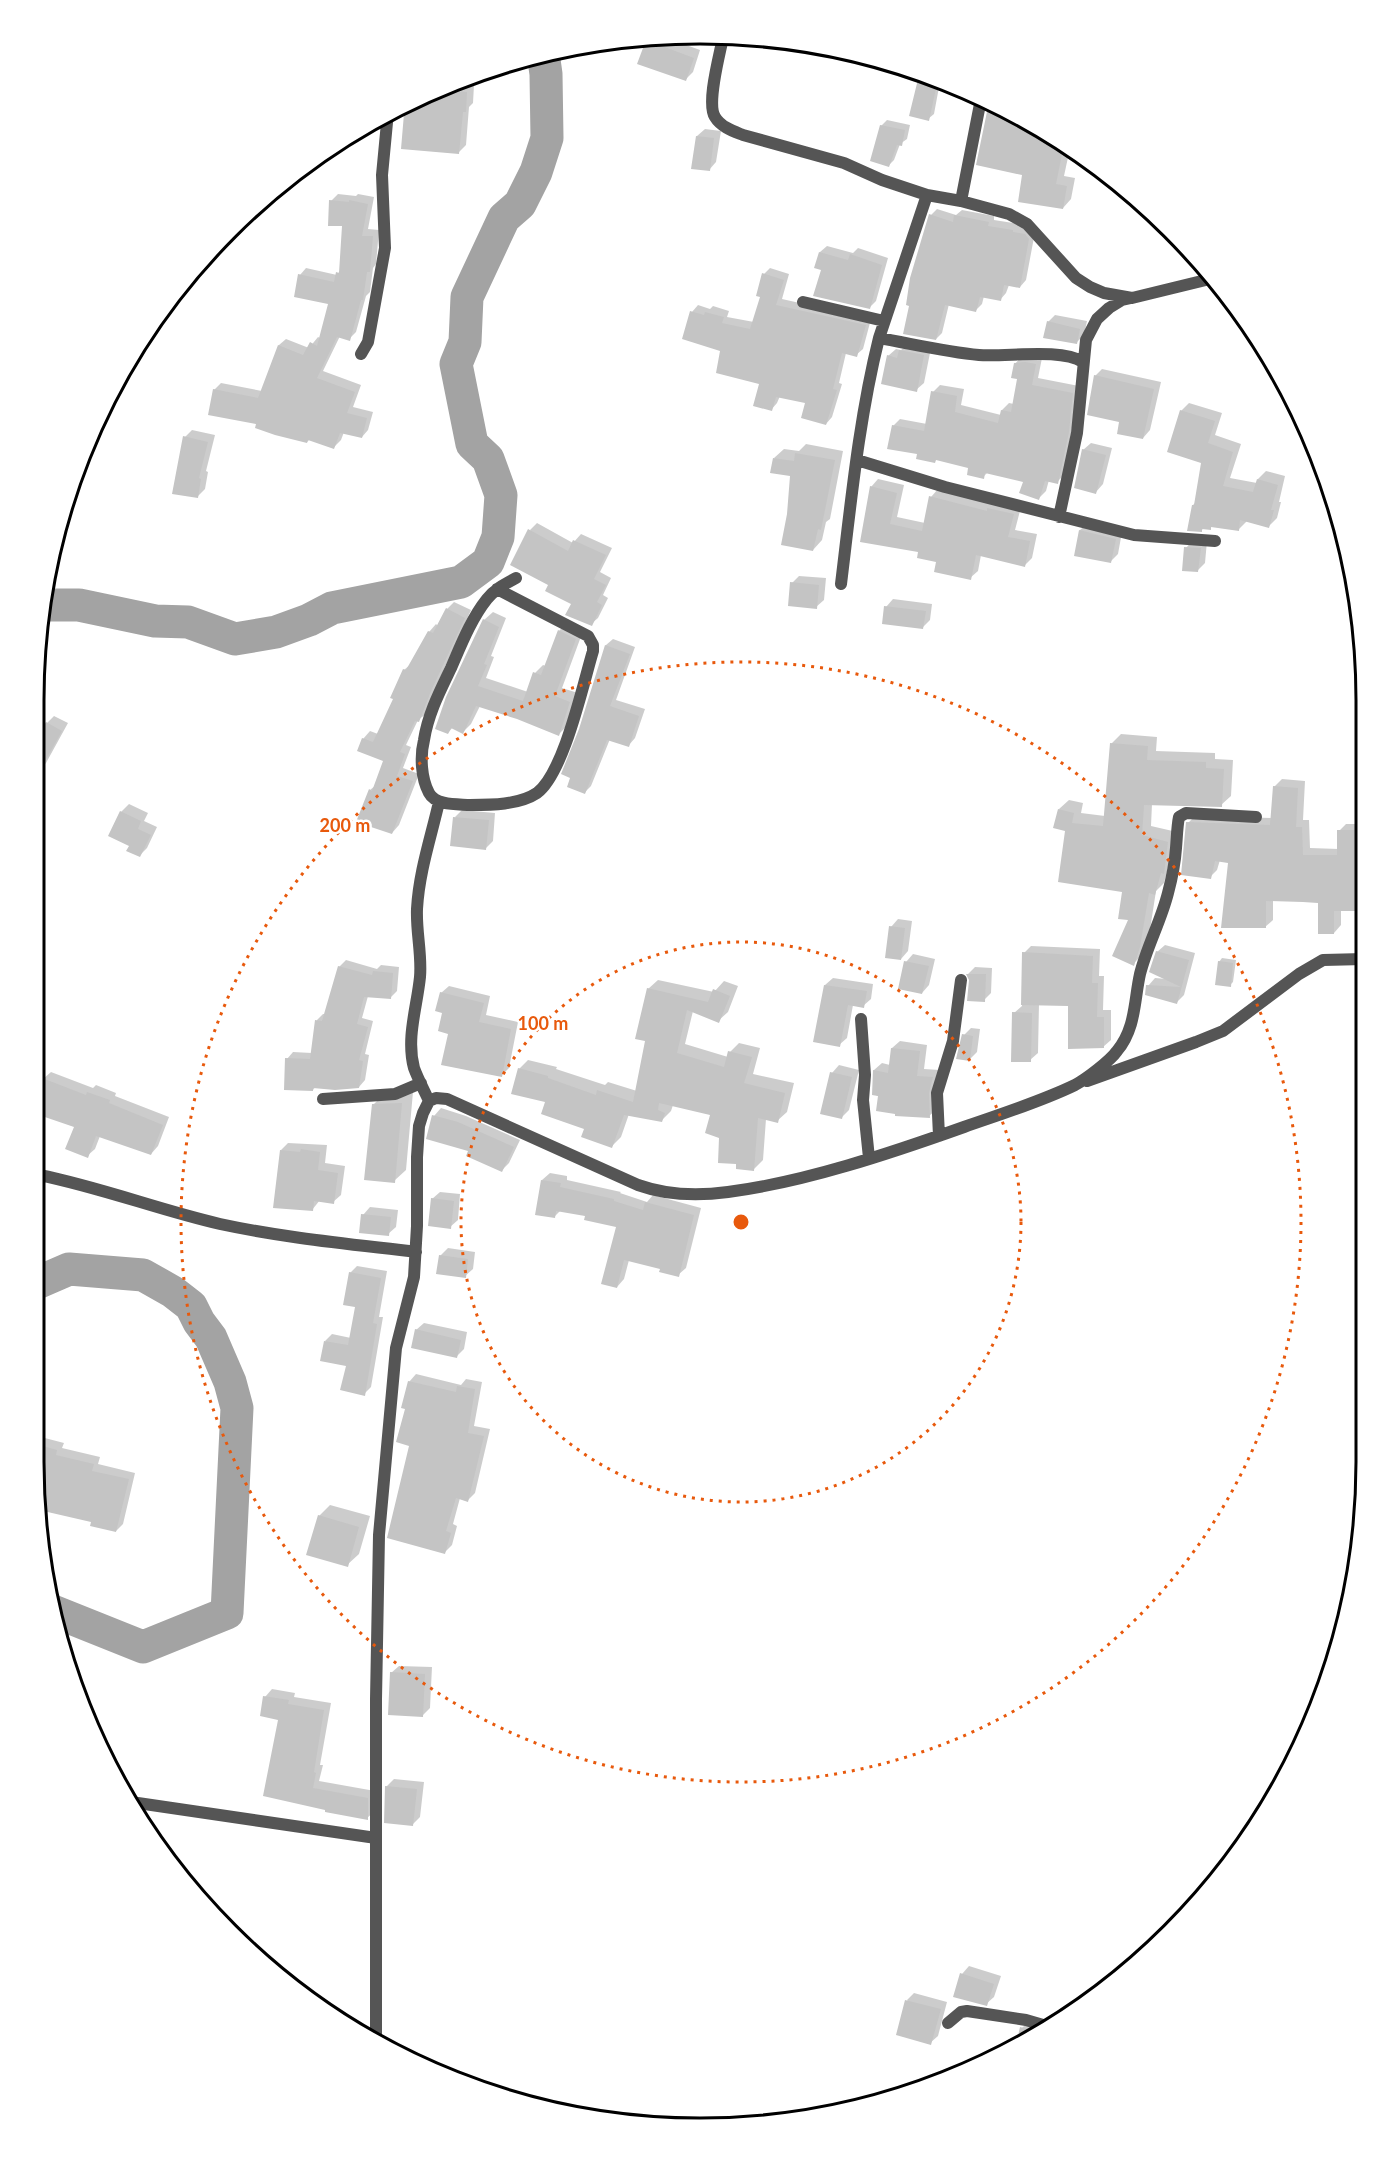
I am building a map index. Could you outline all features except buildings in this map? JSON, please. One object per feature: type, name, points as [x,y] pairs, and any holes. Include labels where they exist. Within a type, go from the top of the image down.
[{"type":"street","points":[[722,45],[712,110],[719,122],[728,128],[743,135],[844,163],[882,180],[927,195],[961,201],[1009,214],[1027,224],[1076,278],[1104,293],[1132,298]]},
{"type":"street","points":[[961,201],[980,106]]},
{"type":"street","points":[[361,354],[368,342],[385,248],[382,175],[387,123]]},
{"type":"street","points":[[841,584],[871,371],[884,321],[927,195]]},
{"type":"street","points":[[1059,517],[1077,434],[1086,340],[1097,319],[1122,300],[1205,280]]},
{"type":"street","points":[[803,302],[884,321]]},
{"type":"street","points":[[879,338],[953,352],[982,355],[1069,356],[1083,362]]},
{"type":"street","points":[[857,460],[945,487],[1134,535],[1215,541]]},
{"type":"street","points":[[497,589],[588,636],[592,640],[593,651],[557,766],[536,794],[512,802],[481,805],[439,802],[430,796],[424,782],[422,756],[426,727],[436,700],[478,613],[497,589],[516,578]]},
{"type":"street","points":[[429,1101],[415,1069],[411,1046],[420,978],[421,954],[417,909],[428,842],[439,802]]},
{"type":"street","points":[[1077,1084],[1117,1052],[1128,1035],[1149,944],[1169,890],[1179,817],[1186,813],[1256,817]]},
{"type":"street","points":[[376,2032],[378,1534],[396,1348],[414,1277],[418,1140],[423,1113],[429,1101],[436,1098],[447,1099],[654,1191],[726,1192],[764,1186],[869,1158],[939,1136],[1196,1042],[1222,1031],[1299,974],[1323,960],[1356,958]]},
{"type":"street","points":[[939,1136],[937,1093],[953,1041],[961,980]]},
{"type":"street","points":[[861,1019],[865,1075],[863,1100],[869,1158]]},
{"type":"street","points":[[324,1099],[395,1094],[421,1083]]},
{"type":"street","points":[[44,1176],[222,1224],[294,1237],[416,1252]]},
{"type":"street","points":[[140,1803],[376,1838]]},
{"type":"street","points":[[948,2023],[961,2012],[967,2011],[1038,2024]]},
{"type":"waterway","points":[[50,605],[79,605],[155,621],[188,622],[235,639],[276,632],[309,620],[332,608],[461,582],[488,562],[498,537],[501,495],[488,459],[472,444],[456,364],[465,342],[467,297],[504,218],[520,204],[536,172],[547,138],[544,63]]},
{"type":"waterway","points":[[44,1280],[69,1269],[143,1275],[173,1292],[191,1306],[211,1338],[230,1382],[237,1408],[227,1613],[143,1647],[62,1615]]}]
